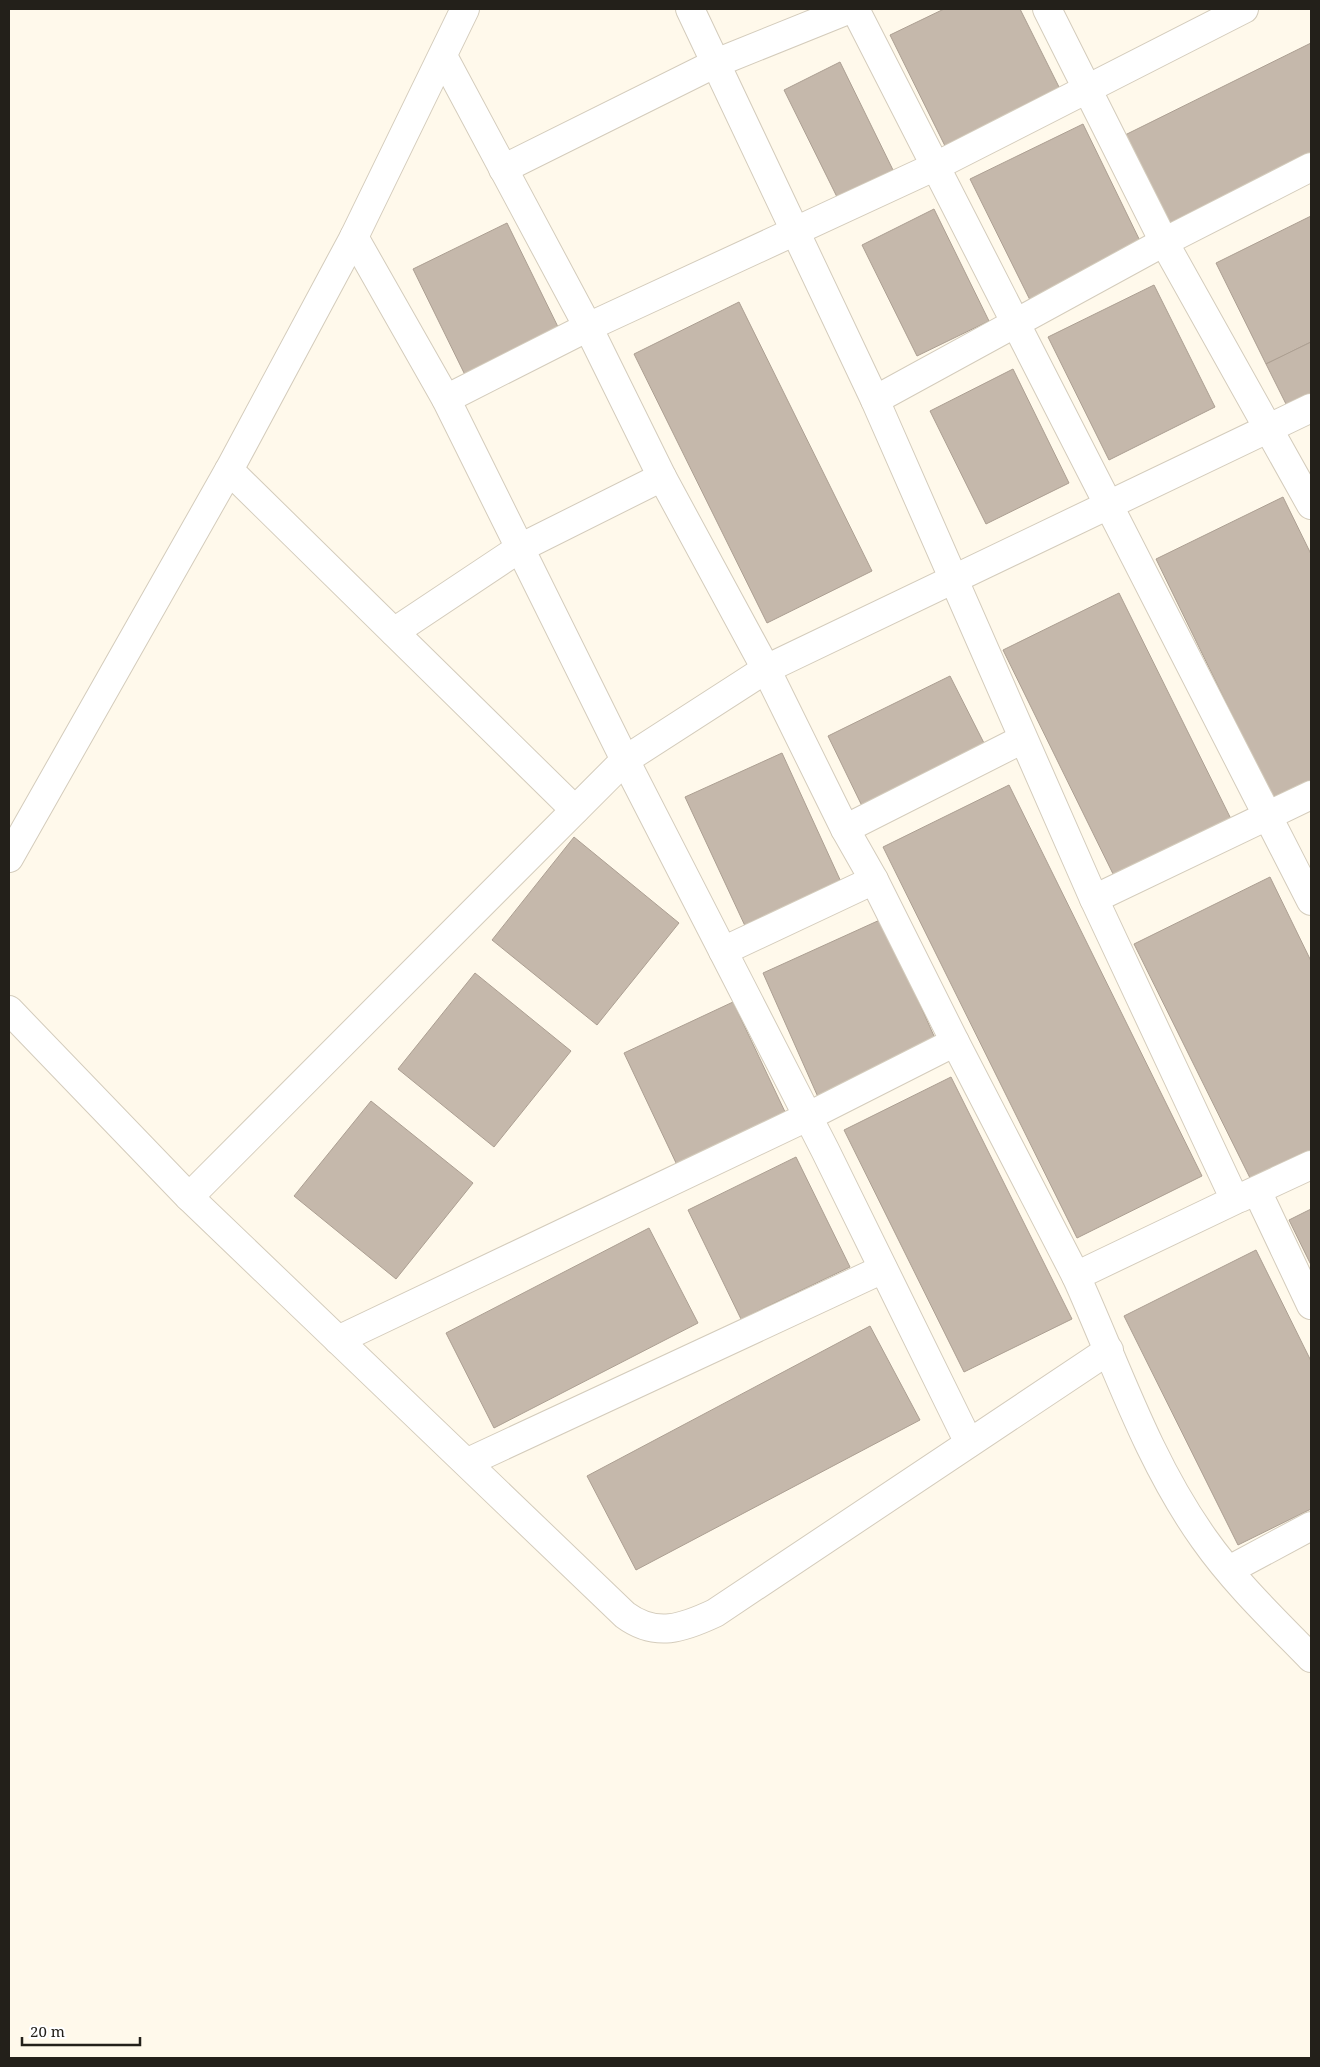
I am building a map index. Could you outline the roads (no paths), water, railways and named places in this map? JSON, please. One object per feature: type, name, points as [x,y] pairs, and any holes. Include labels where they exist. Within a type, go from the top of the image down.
[{"type":"street","points":[[9,858],[229,470],[354,237],[465,9]]},
{"type":"street","points":[[690,9],[875,400],[1094,899],[1246,1196],[1311,1305]]},
{"type":"street","points":[[503,169],[716,63],[850,9]]},
{"type":"street","points":[[855,9],[1311,901]]},
{"type":"street","points":[[1046,9],[1164,242],[1311,505]]},
{"type":"street","points":[[446,399],[588,327],[936,166],[1244,9]]},
{"type":"street","points":[[443,56],[588,327],[662,478],[766,669],[845,829],[874,880],[1076,1276],[1109,1350],[1126,1396],[1171,1487],[1204,1539],[1251,1597],[1311,1658]]},
{"type":"street","points":[[875,400],[1164,242],[1311,167]]},
{"type":"street","points":[[354,237],[446,399],[625,760],[807,1117],[969,1443]]},
{"type":"street","points":[[189,1197],[625,760],[766,669],[1311,408]]},
{"type":"street","points":[[229,470],[575,810]]},
{"type":"street","points":[[394,632],[520,548],[662,478]]},
{"type":"street","points":[[845,829],[1023,739]]},
{"type":"street","points":[[1094,899],[1311,795]]},
{"type":"street","points":[[723,951],[874,880]]},
{"type":"street","points":[[9,1010],[189,1197],[468,1462],[625,1615],[637,1624],[655,1630],[694,1623],[715,1613],[1109,1350]]},
{"type":"street","points":[[338,1340],[807,1117],[955,1042]]},
{"type":"street","points":[[1076,1276],[1311,1165]]},
{"type":"street","points":[[468,1462],[883,1269]]},
{"type":"street","points":[[1229,1570],[1311,1526]]}]
